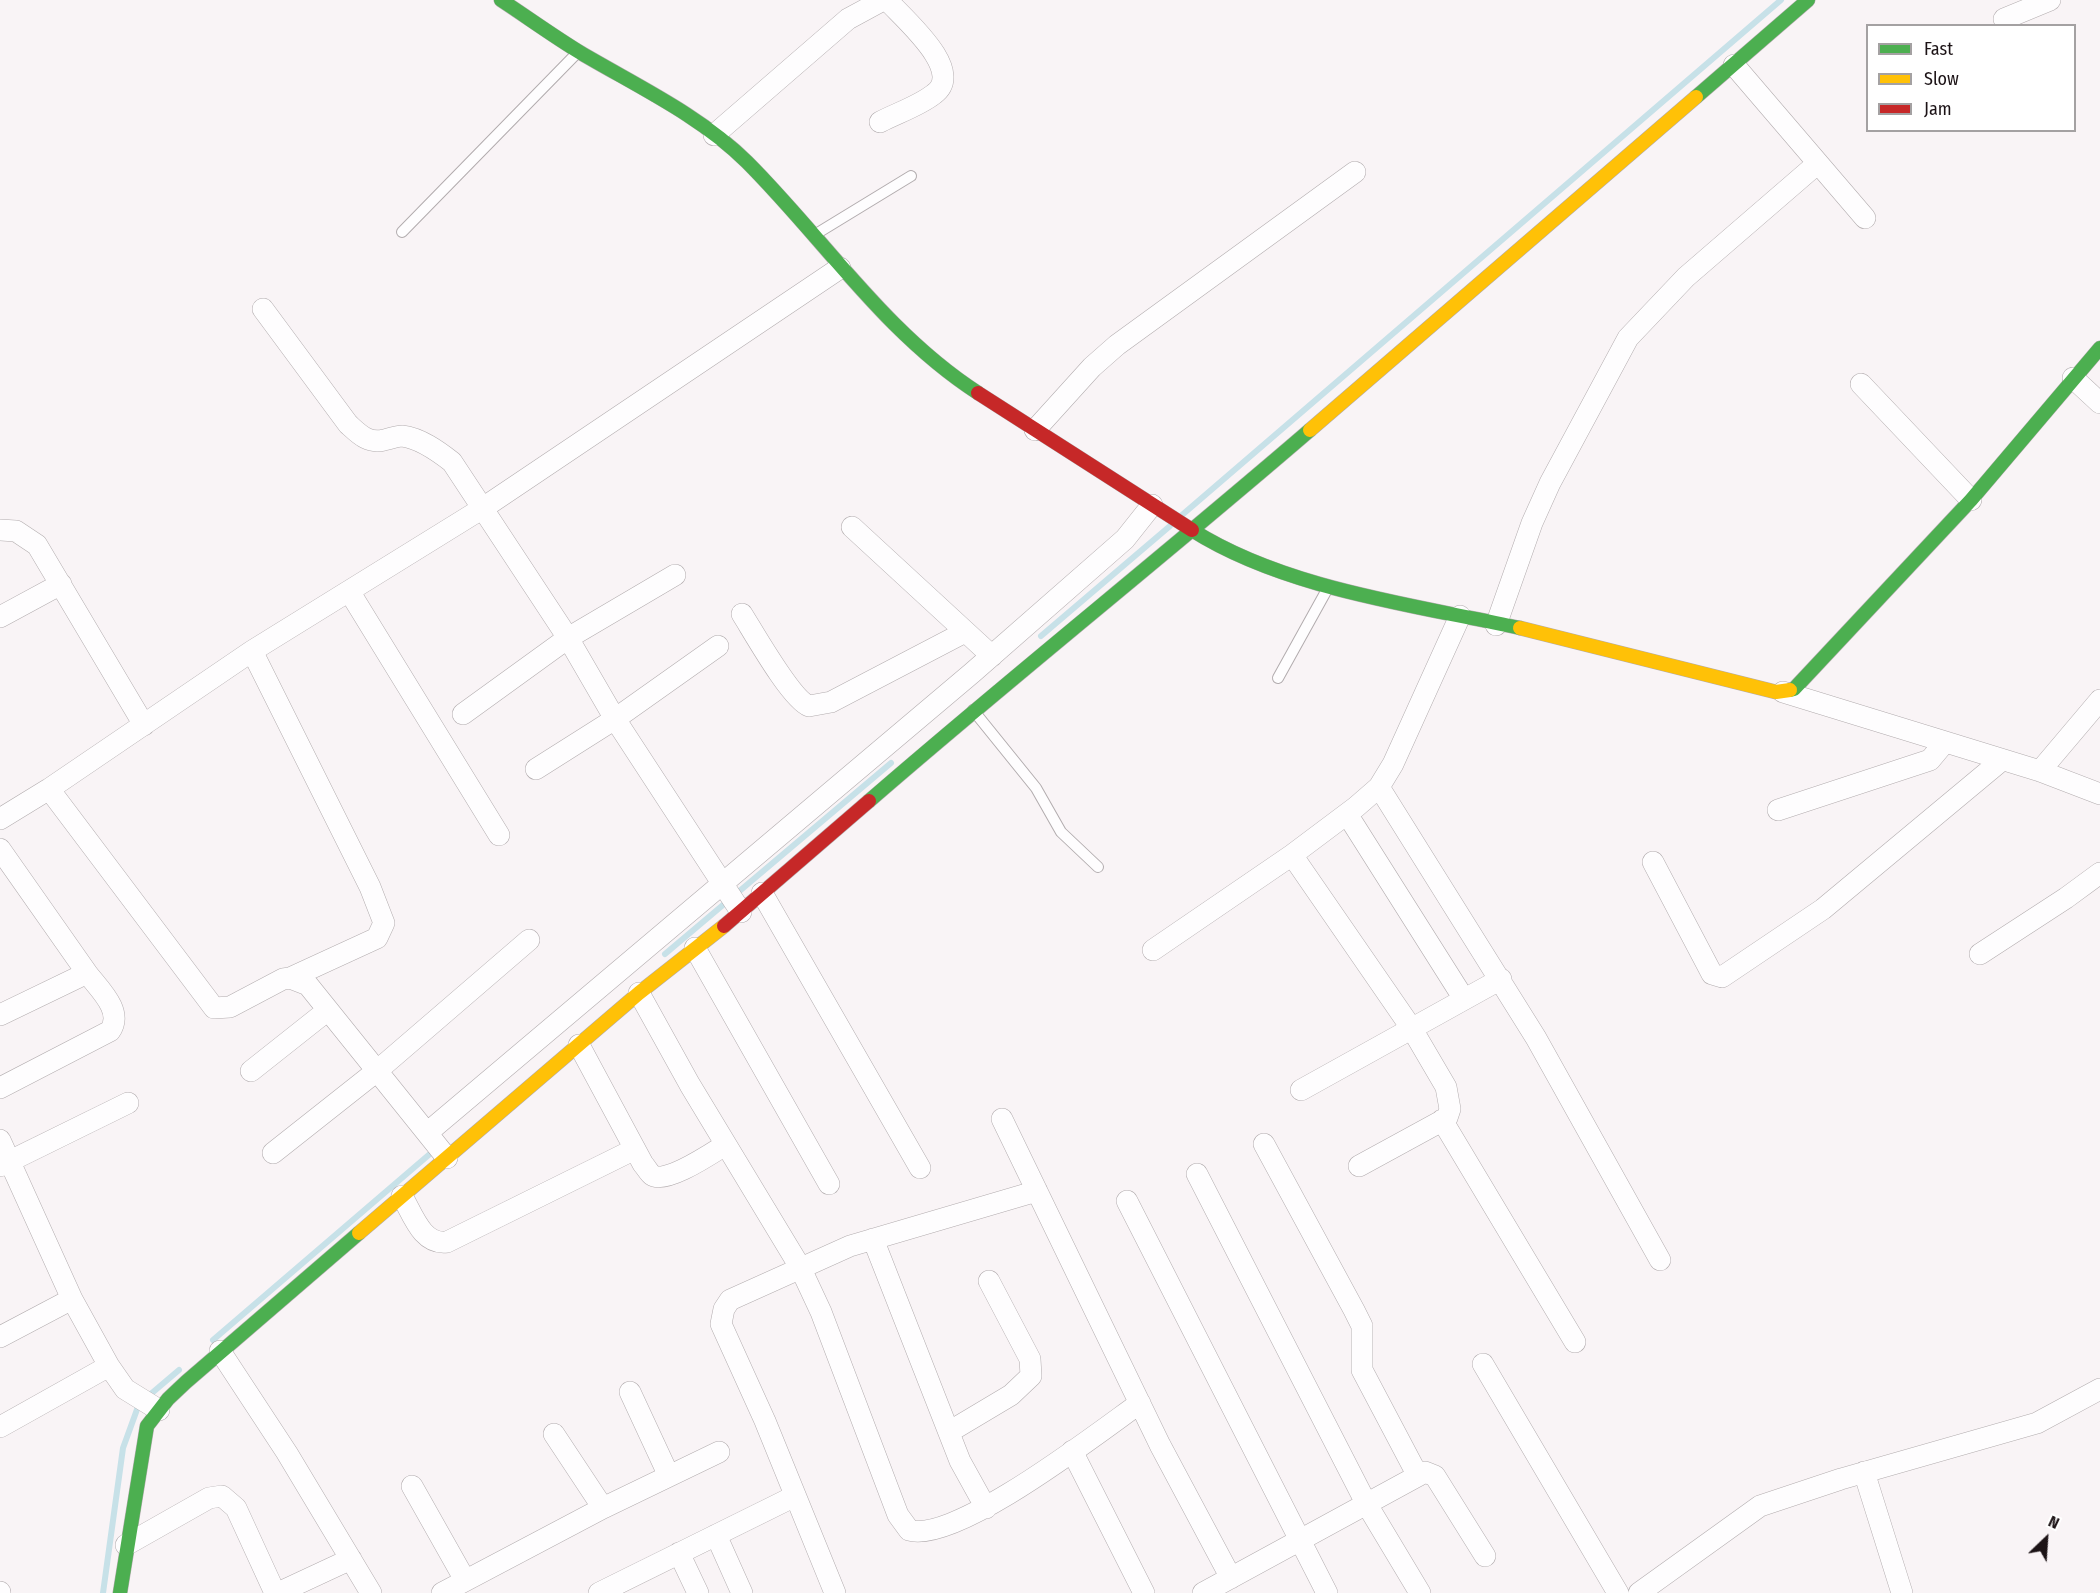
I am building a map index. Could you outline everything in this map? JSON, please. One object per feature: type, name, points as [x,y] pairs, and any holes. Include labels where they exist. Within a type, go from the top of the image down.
[{"type":"street","points":[[501,0],[578,51],[666,102],[714,135],[746,161],[840,268],[910,341],[956,379],[1193,531],[1259,563],[1329,586],[1783,693],[2040,771],[2100,794]]},
{"type":"street","points":[[714,135],[848,19],[883,0]]},
{"type":"street","points":[[880,122],[935,94],[943,83],[945,74],[933,51],[888,0]]},
{"type":"street","points":[[437,1145],[579,1045],[695,948],[732,898],[762,893],[973,710],[1193,531],[1808,0]]},
{"type":"street","points":[[2004,19],[2050,0]]},
{"type":"street","points":[[1734,65],[1865,218]]},
{"type":"street","points":[[1496,624],[1532,523],[1550,483],[1628,338],[1686,277],[1818,163]]},
{"type":"street","points":[[1035,430],[1092,367],[1117,345],[1355,172]]},
{"type":"street","points":[[0,819],[49,789],[252,651],[483,508],[840,268]]},
{"type":"street","points":[[263,309],[348,424],[361,436],[371,441],[402,436],[439,452],[452,462],[568,639],[615,719],[732,898]]},
{"type":"street","points":[[1783,693],[1794,689],[1971,500],[2100,348]]},
{"type":"street","points":[[2073,378],[2100,403]]},
{"type":"street","points":[[1861,384],[1971,500]]},
{"type":"street","points":[[120,1593],[147,1426],[155,1408],[402,1196],[437,1145],[732,898],[992,656],[1125,539],[1155,508]]},
{"type":"street","points":[[852,527],[992,656]]},
{"type":"street","points":[[0,530],[16,531],[26,535],[37,545],[144,725]]},
{"type":"street","points":[[463,714],[568,639],[675,575]]},
{"type":"street","points":[[0,617],[61,584]]},
{"type":"street","points":[[349,591],[499,835]]},
{"type":"street","points":[[742,614],[790,688],[809,706],[831,702],[965,632]]},
{"type":"street","points":[[1153,950],[1292,855],[1379,787],[1397,756],[1460,616]]},
{"type":"street","points":[[536,769],[615,719],[718,646]]},
{"type":"street","points":[[49,789],[214,1008],[230,1007],[283,980],[377,938],[384,923],[366,879],[252,651]]},
{"type":"street","points":[[2040,771],[2100,700]]},
{"type":"street","points":[[1778,810],[1922,763],[1937,754],[1945,742]]},
{"type":"street","points":[[1653,862],[1712,974],[1722,977],[1823,909],[2002,760]]},
{"type":"street","points":[[1379,787],[1501,979],[1660,1260]]},
{"type":"street","points":[[1347,814],[1464,999]]},
{"type":"street","points":[[0,849],[115,1014],[115,1024],[110,1031],[0,1088]]},
{"type":"street","points":[[1292,855],[1412,1029],[1446,1087],[1450,1098],[1450,1109],[1442,1120],[1359,1166]]},
{"type":"street","points":[[1980,954],[2100,873]]},
{"type":"street","points":[[762,893],[920,1168]]},
{"type":"street","points":[[273,1153],[378,1070],[529,940]]},
{"type":"street","points":[[695,948],[829,1184]]},
{"type":"street","points":[[0,1015],[87,974]]},
{"type":"street","points":[[290,978],[308,985],[437,1145]]},
{"type":"street","points":[[1301,1090],[1501,979]]},
{"type":"street","points":[[639,993],[725,1145],[774,1220],[800,1267],[821,1312],[903,1525],[916,1533],[929,1532],[986,1508],[1009,1495],[1140,1403]]},
{"type":"street","points":[[250,1071],[328,1010]]},
{"type":"street","points":[[579,1045],[635,1149],[652,1175],[661,1178],[725,1145]]},
{"type":"street","points":[[5,1164],[128,1103]]},
{"type":"street","points":[[1002,1119],[1140,1403],[1231,1578]]},
{"type":"street","points":[[1442,1120],[1575,1342]]},
{"type":"street","points":[[0,1140],[5,1164],[72,1299],[109,1366],[119,1382],[132,1395],[155,1408]]},
{"type":"street","points":[[1264,1144],[1362,1326],[1362,1370],[1418,1476]]},
{"type":"street","points":[[402,1196],[425,1235],[438,1243],[447,1242],[635,1149]]},
{"type":"street","points":[[1197,1174],[1366,1503],[1420,1593]]},
{"type":"street","points":[[835,1593],[721,1324],[724,1309],[730,1300],[800,1267],[873,1239],[1037,1191]]},
{"type":"street","points":[[1126,1201],[1327,1593]]},
{"type":"street","points":[[873,1239],[960,1461],[986,1508]]},
{"type":"street","points":[[949,1432],[1011,1395],[1031,1376],[1030,1359],[989,1281]]},
{"type":"street","points":[[0,1338],[72,1299]]},
{"type":"street","points":[[220,1351],[371,1593]]},
{"type":"street","points":[[1483,1364],[1618,1593]]},
{"type":"street","points":[[0,1427],[109,1366]]},
{"type":"street","points":[[1639,1593],[1760,1506],[1864,1472],[2037,1423],[2100,1389]]},
{"type":"street","points":[[630,1392],[669,1476]]},
{"type":"street","points":[[554,1434],[603,1508]]},
{"type":"street","points":[[1072,1451],[1144,1593]]},
{"type":"street","points":[[442,1593],[603,1508],[719,1452]]},
{"type":"street","points":[[1203,1593],[1366,1503],[1429,1472],[1435,1476],[1485,1556]]},
{"type":"street","points":[[1864,1472],[1902,1593]]},
{"type":"street","points":[[412,1486],[465,1580]]},
{"type":"street","points":[[126,1545],[209,1498],[222,1496],[236,1508],[276,1593],[351,1559]]},
{"type":"street","points":[[599,1593],[795,1496]]},
{"type":"street","points":[[716,1535],[742,1593]]},
{"type":"street","points":[[679,1553],[698,1593]]},
{"type":"lane","points":[[402,232],[578,51]]},
{"type":"lane","points":[[813,236],[911,176]]},
{"type":"lane","points":[[1278,678],[1329,586]]},
{"type":"lane","points":[[973,710],[1036,788],[1061,832],[1098,867]]},
{"type":"waterway","points":[[1182,515],[1781,0]]},
{"type":"waterway","points":[[1041,636],[1170,526]]},
{"type":"waterway","points":[[665,954],[891,763]]},
{"type":"waterway","points":[[213,1340],[431,1153]]},
{"type":"waterway","points":[[103,1593],[123,1448],[139,1404],[179,1370]]},
{"type":"traffic: fast","points":[[501,0],[581,53],[689,116],[729,145],[775,192],[884,314],[945,369],[978,393]]},
{"type":"traffic: fast","points":[[1696,97],[1808,0]]},
{"type":"traffic: fast","points":[[1790,690],[1794,689],[1971,500],[2100,348]]},
{"type":"traffic: fast","points":[[869,801],[1310,430]]},
{"type":"traffic: fast","points":[[1192,530],[1228,550],[1309,581],[1394,602],[1520,628]]},
{"type":"traffic: fast","points":[[120,1593],[147,1426],[168,1399],[186,1382],[359,1233]]},
{"type":"traffic: slow","points":[[1310,430],[1696,97]]},
{"type":"traffic: slow","points":[[1520,628],[1776,692],[1790,690]]},
{"type":"traffic: slow","points":[[359,1233],[639,993],[724,926]]},
{"type":"traffic: jam","points":[[978,393],[1192,530]]},
{"type":"traffic: jam","points":[[724,926],[869,801]]}]
